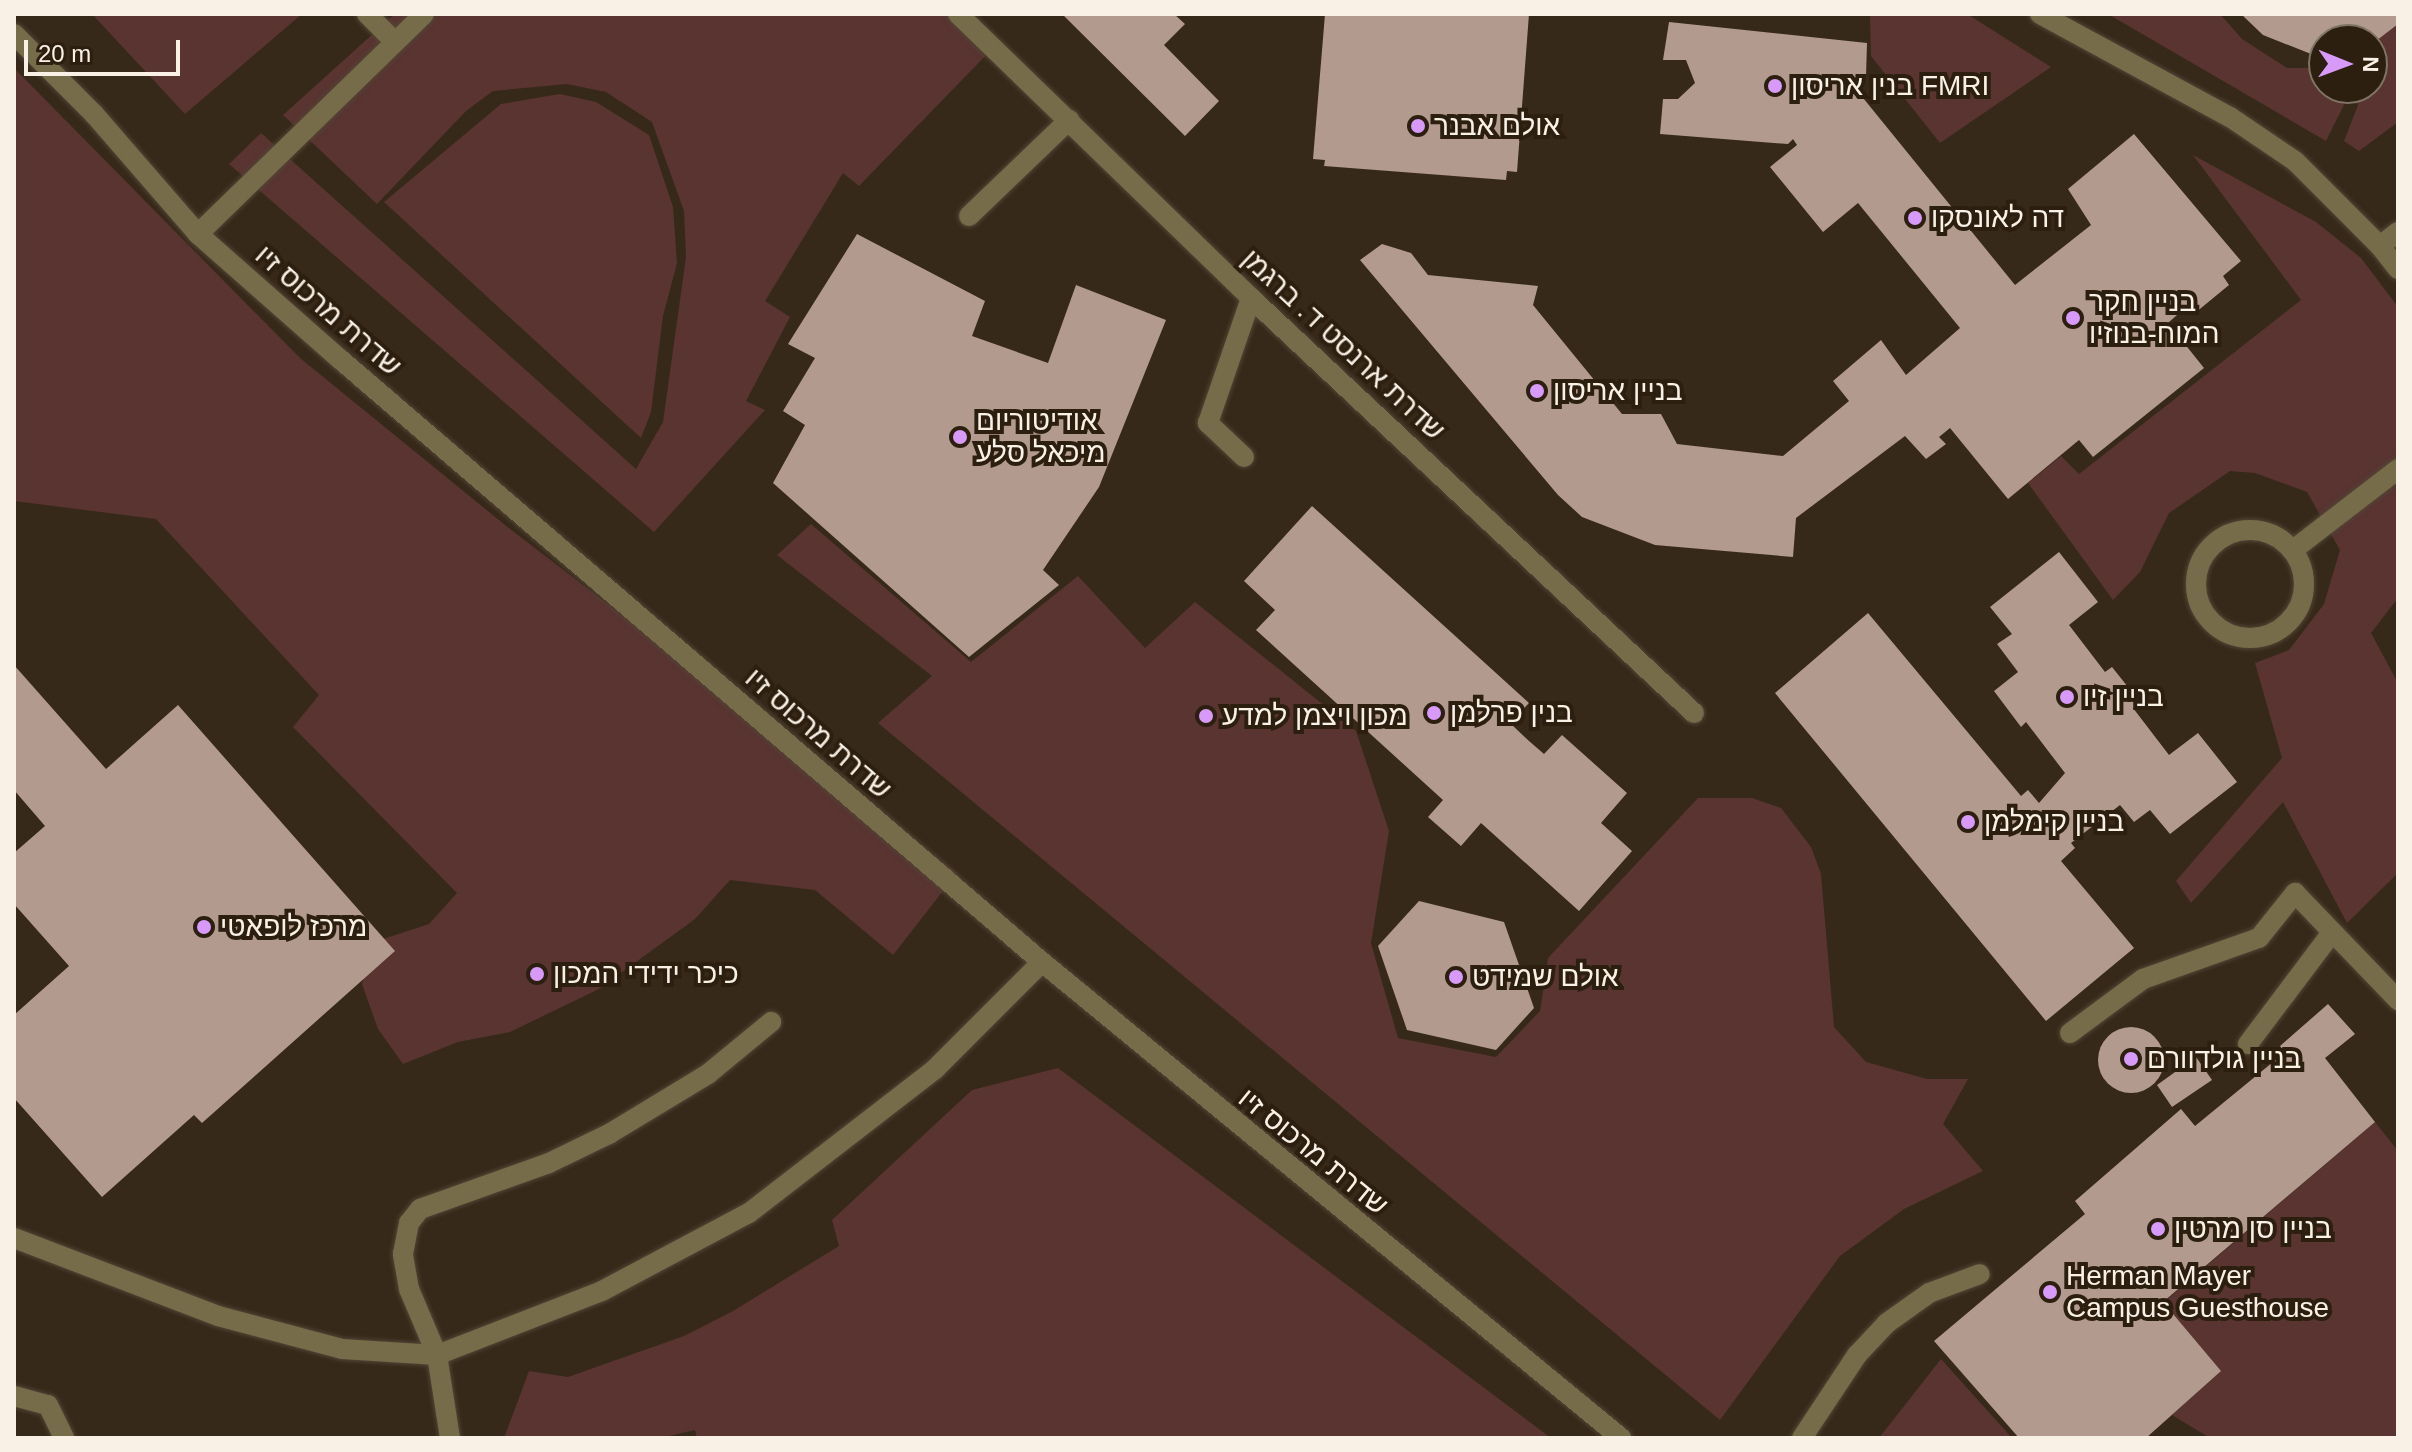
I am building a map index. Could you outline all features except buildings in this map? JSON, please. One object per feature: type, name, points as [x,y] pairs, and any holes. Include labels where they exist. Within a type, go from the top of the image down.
[{"type":"street","points":[[367,14],[394,41]]},
{"type":"street","points":[[198,234],[424,14]]},
{"type":"street","name":"שדרת ארנסט ד. ברגמן","points":[[958,14],[1251,298],[1694,713]]},
{"type":"street","points":[[2040,14],[2230,117],[2295,161],[2380,246],[2398,269]]},
{"type":"street","name":"שדרת מרכוס זיו","points":[[14,34],[94,114],[198,234],[1042,962],[1621,1438]]},
{"type":"street","points":[[969,216],[1069,120]]},
{"type":"street","points":[[2380,246],[2398,232]]},
{"type":"street","points":[[1244,457],[1208,423],[1251,298]]},
{"type":"street","points":[[2293,550],[2398,469]]},
{"type":"street","points":[[2246,530],[2280,538],[2293,550],[2305,584],[2292,619],[2261,638],[2225,633],[2210,622],[2196,590],[2199,566],[2214,543],[2246,530]]},
{"type":"street","points":[[2070,1033],[2143,979],[2259,938],[2295,893],[2330,935],[2398,1000]]},
{"type":"street","points":[[2248,1044],[2330,935]]},
{"type":"street","points":[[14,1238],[218,1316],[342,1349],[437,1355],[602,1291],[749,1213],[935,1069],[1042,962]]},
{"type":"street","points":[[450,1438],[437,1355],[409,1289],[403,1254],[409,1223],[420,1209],[549,1163],[609,1134],[708,1074],[771,1022]]},
{"type":"street","points":[[1802,1438],[1857,1355],[1887,1323],[1929,1293],[1980,1274]]},
{"type":"street","points":[[14,1396],[48,1405],[64,1438]]},
{"type":"shaded area","points":[[92,14],[302,14],[185,114]]},
{"type":"shaded area","points":[[395,14],[961,14],[993,48],[859,186],[843,173],[765,301],[790,317],[746,401],[765,410],[654,532],[229,164],[261,133],[636,469],[663,422],[686,257],[684,211],[652,122],[606,92],[567,84],[493,91],[466,111],[377,204],[283,115]]},
{"type":"shaded area","points":[[1870,14],[1967,14],[2051,67],[1940,143],[1871,56]]},
{"type":"shaded area","points":[[2108,14],[2220,14],[2242,39],[2287,68],[2308,68],[2308,104],[2344,104],[2326,141]]},
{"type":"shaded area","points":[[2398,14],[2398,122],[2359,151],[2344,141],[2358,104],[2388,104],[2388,24]]},
{"type":"shaded area","points":[[14,68],[300,358],[505,525],[957,873],[893,955],[815,890],[730,880],[695,919],[599,989],[510,1032],[458,1042],[403,1064],[378,1029],[362,984],[371,943],[429,924],[457,893],[293,727],[319,695],[156,519],[14,501]]},
{"type":"shaded area","points":[[560,94],[596,102],[649,135],[673,207],[677,263],[663,316],[651,412],[641,438],[384,202],[501,104]]},
{"type":"shaded area","points":[[2193,155],[2316,222],[2361,258],[2398,307],[2398,598],[2371,633],[2398,683],[2398,873],[2347,923],[2283,802],[2191,903],[2176,881],[2282,758],[2255,663],[2289,650],[2324,604],[2340,550],[2307,492],[2255,473],[2230,471],[2169,513],[2140,572],[2113,600],[2028,483],[2061,456],[2079,474],[2301,300]]},
{"type":"shaded area","points":[[811,524],[971,662],[1078,576],[1145,648],[1195,602],[1356,731],[1389,831],[1371,943],[1398,1038],[1496,1057],[1540,1011],[1548,958],[1698,798],[1752,798],[1781,808],[1811,847],[1821,874],[1834,1027],[1866,1062],[1927,1079],[1968,1079],[1943,1124],[1983,1171],[1904,1209],[1840,1256],[1720,1420],[878,723],[932,676],[777,555]]},
{"type":"shaded area","points":[[1058,1068],[1551,1438],[697,1438],[695,1430],[660,1438],[504,1438],[529,1371],[568,1377],[684,1336],[733,1311],[839,1246],[832,1220],[972,1090]]},
{"type":"shaded area","points":[[2375,1122],[2398,1151],[2398,1438],[2210,1438],[2172,1415],[2220,1371],[2163,1303]]},
{"type":"shaded area","points":[[1941,1359],[2012,1438],[1879,1438]]},
{"type":"place","name":"בנין אריסון FMRI","points":[[1775,86]]},
{"type":"place","name":"אולם אבנר","points":[[1418,126]]},
{"type":"place","name":"דה לאונסקו","points":[[1915,218]]},
{"type":"place","name":"בניין חקר המוח-בנוזיו","points":[[2073,318]]},
{"type":"place","name":"בניין אריסון","points":[[1537,391]]},
{"type":"place","name":"אודיטוריום מיכאל סלע","points":[[960,437]]},
{"type":"place","name":"בניין זיו","points":[[2067,697]]},
{"type":"place","name":"בנין פרלמן","points":[[1434,713]]},
{"type":"place","name":"מכון ויצמן למדע","points":[[1206,716]]},
{"type":"place","name":"בניין קימלמן","points":[[1968,822]]},
{"type":"place","name":"מרכז לופאטי","points":[[204,927]]},
{"type":"place","name":"כיכר ידידי המכון","points":[[537,974]]},
{"type":"place","name":"אולם שמידט","points":[[1456,977]]},
{"type":"place","name":"בניין גולדוורם","points":[[2131,1059]]},
{"type":"place","name":"בניין סן מרטין","points":[[2158,1229]]},
{"type":"place","name":"Herman Mayer Campus Guesthouse","points":[[2050,1292]]}]
